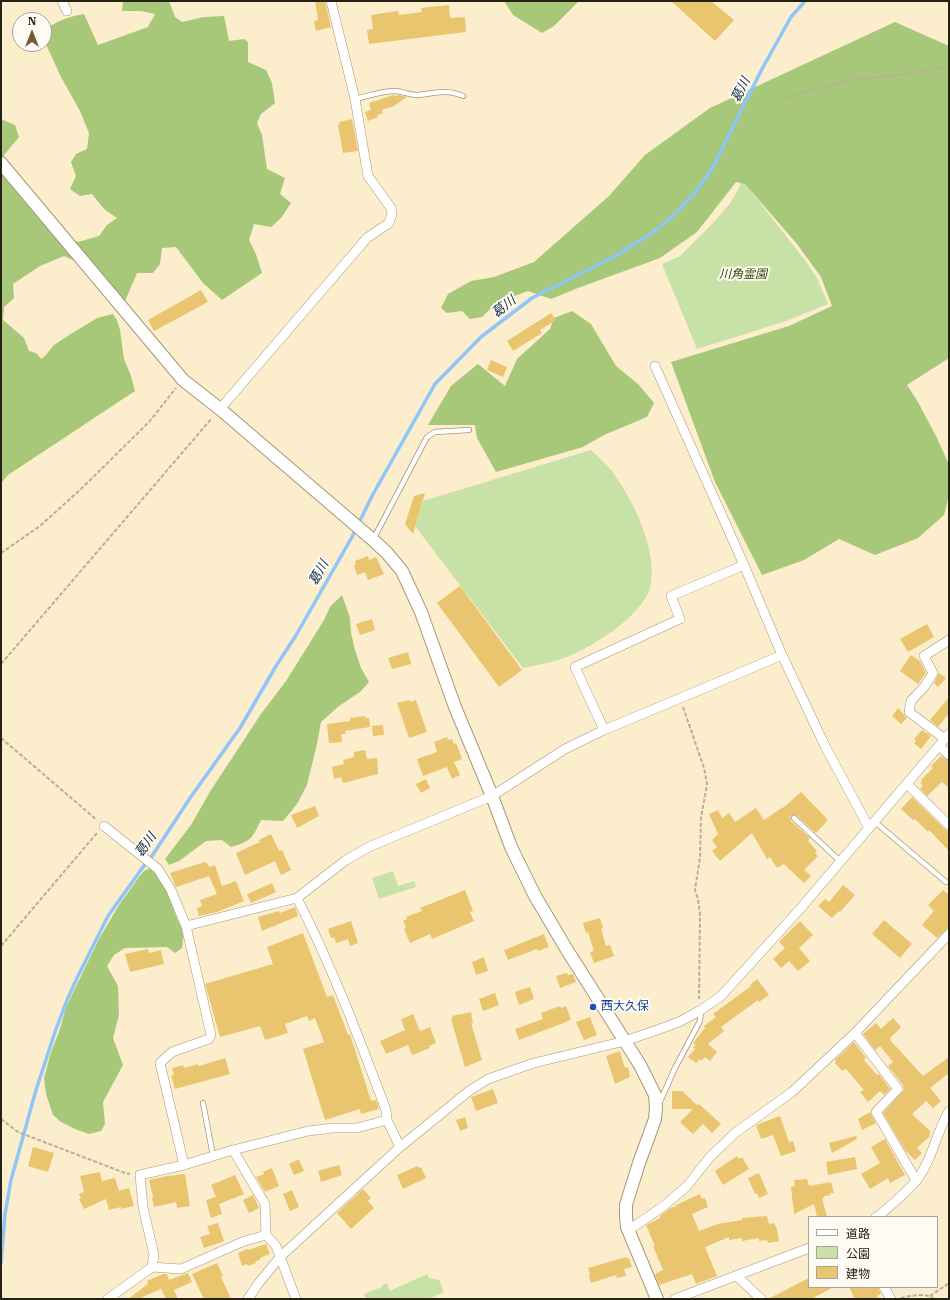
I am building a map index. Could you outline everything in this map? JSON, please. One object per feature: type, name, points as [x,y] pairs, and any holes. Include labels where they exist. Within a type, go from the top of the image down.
[{"type":"street","points":[[62,1],[67,11]]},
{"type":"street","points":[[220,409],[367,238],[389,223],[392,214],[391,208],[368,176],[355,99],[331,1]]},
{"type":"street","points":[[1,163],[183,380],[220,409],[370,537],[387,553],[402,571],[421,612],[456,707],[511,847],[535,896],[567,950],[640,1065],[655,1095],[655,1119],[626,1205],[626,1216],[629,1230],[656,1299]]},
{"type":"street","points":[[655,366],[782,654],[825,746],[872,825]]},
{"type":"street","points":[[604,730],[575,667],[680,619],[671,596],[744,565]]},
{"type":"street","points":[[949,640],[924,656],[933,673],[925,686],[912,701],[909,712],[944,739],[949,755]]},
{"type":"street","points":[[186,926],[298,898],[346,860],[371,846],[492,796],[565,749],[604,730],[782,654]]},
{"type":"street","points":[[248,1299],[280,1257],[400,1147],[468,1091],[488,1079],[541,1061],[625,1041],[674,1024],[702,1010],[721,996],[800,909],[944,739]]},
{"type":"street","points":[[907,784],[949,825]]},
{"type":"street","points":[[104,826],[158,869],[167,883],[186,926],[211,1035],[209,1039],[172,1052],[160,1063],[184,1165]]},
{"type":"street","points":[[298,898],[312,927],[353,1024],[386,1110],[387,1120],[400,1147]]},
{"type":"street","points":[[629,1230],[665,1205],[687,1186],[710,1157],[735,1133],[792,1092],[855,1033],[949,934]]},
{"type":"street","points":[[855,1033],[898,1089],[876,1112],[916,1180]]},
{"type":"street","points":[[878,1216],[916,1180],[928,1160],[949,1111]]},
{"type":"street","points":[[152,1267],[154,1255],[143,1206],[140,1175],[184,1165],[308,1130],[357,1128],[387,1120]]},
{"type":"street","points":[[233,1150],[265,1204],[266,1235],[276,1246],[296,1299]]},
{"type":"street","points":[[108,1299],[152,1267],[181,1269],[242,1242],[266,1235]]},
{"type":"street","points":[[676,1299],[808,1248]]},
{"type":"street","points":[[737,1276],[761,1299]]},
{"type":"street","points":[[885,1288],[891,1299]]},
{"type":"lane","points":[[355,99],[392,91],[401,91],[416,95],[442,91],[453,92],[463,96]]},
{"type":"lane","points":[[370,537],[427,437],[435,432],[469,430]]},
{"type":"lane","points":[[794,818],[840,861]]},
{"type":"lane","points":[[872,825],[946,882]]},
{"type":"lane","points":[[656,1111],[675,1068],[700,1021],[702,1010]]},
{"type":"lane","points":[[203,1103],[213,1156]]},
{"type":"path","points":[[784,98],[851,80],[907,74],[949,66]]},
{"type":"path","points":[[1,553],[40,526],[80,490],[149,422],[183,380]]},
{"type":"path","points":[[1,664],[220,409]]},
{"type":"path","points":[[680,698],[704,768],[707,784],[702,818],[700,858],[695,890],[698,898],[700,915],[698,994],[702,1010]]},
{"type":"path","points":[[1,738],[104,826],[1,946]]},
{"type":"path","points":[[1,1119],[18,1132],[125,1173],[140,1175]]},
{"type":"path","points":[[930,1296],[949,1283]]},
{"type":"path","points":[[897,1299],[923,1295],[930,1296],[934,1299]]},
{"type":"green space","points":[[123,1],[169,1],[175,17],[182,22],[204,17],[224,16],[229,41],[244,39],[248,42],[248,62],[266,70],[272,83],[275,103],[261,114],[257,123],[262,135],[267,169],[285,178],[280,194],[291,203],[281,218],[271,227],[254,224],[249,240],[256,254],[262,273],[222,300],[203,283],[176,247],[162,248],[160,264],[153,273],[137,273],[125,301],[113,302],[102,293],[95,280],[75,261],[64,256],[40,266],[13,284],[14,298],[4,307],[3,320],[24,338],[29,351],[36,353],[41,359],[54,345],[66,337],[97,318],[113,314],[117,320],[120,330],[124,359],[135,391],[8,475],[1,483],[1,173],[23,196],[48,227],[78,242],[99,236],[107,225],[117,218],[104,209],[92,194],[80,196],[70,189],[76,176],[71,162],[76,154],[87,149],[89,133],[80,111],[61,77],[50,52],[52,52],[52,25],[73,16],[84,14],[98,45],[148,27],[155,14],[141,11],[122,11]]},
{"type":"green space","points":[[504,1],[579,1],[554,26],[542,33],[513,15]]},
{"type":"green space","points":[[895,22],[949,46],[949,358],[907,385],[937,438],[949,465],[949,495],[944,515],[918,538],[875,555],[839,539],[804,560],[762,575],[715,482],[671,362],[789,326],[832,306],[821,277],[797,244],[745,184],[736,182],[697,232],[660,258],[551,299],[528,291],[496,303],[482,317],[470,319],[462,311],[447,313],[441,308],[448,294],[471,281],[494,277],[534,262],[609,196],[645,155],[710,108]]},
{"type":"green space","points":[[1,119],[15,125],[19,137],[4,155],[1,170]]},
{"type":"green space","name":"川角霊園","points":[[743,181],[804,259],[817,278],[828,304],[786,321],[697,349],[662,264],[680,256],[715,221],[731,202]]},
{"type":"green space","points":[[572,311],[591,324],[616,366],[638,384],[654,403],[647,417],[604,435],[583,447],[496,472],[477,438],[475,425],[428,425],[451,386],[478,364],[505,386],[517,359],[550,329],[554,318]]},
{"type":"green space","points":[[591,450],[614,473],[631,501],[644,530],[651,561],[652,575],[650,588],[645,599],[637,610],[601,639],[564,658],[549,663],[523,668],[415,526],[423,501]]},
{"type":"green space","points":[[342,595],[350,618],[351,633],[355,650],[361,668],[369,682],[360,692],[339,706],[321,722],[307,785],[297,804],[283,821],[261,820],[253,835],[243,843],[231,847],[222,840],[206,841],[179,861],[169,865],[165,859],[191,825],[211,790],[261,714],[286,681],[324,620],[330,607]]},
{"type":"green space","points":[[150,868],[167,891],[176,916],[184,931],[182,948],[175,953],[167,947],[125,948],[114,955],[107,966],[118,986],[119,1015],[113,1038],[123,1065],[103,1102],[105,1124],[101,1131],[89,1134],[61,1122],[53,1115],[46,1094],[44,1078],[66,1007],[99,939],[119,905],[139,877],[144,871]]},
{"type":"green space","points":[[393,871],[398,886],[414,881],[416,887],[379,899],[372,878]]},
{"type":"green space","points":[[427,1274],[429,1278],[439,1280],[444,1292],[428,1299],[366,1299],[364,1294],[382,1287],[382,1285],[387,1283],[390,1291]]},
{"type":"building","points":[[315,1],[325,1],[331,27],[316,31],[314,21],[318,20]]},
{"type":"building","points":[[671,1],[711,1],[734,20],[715,41]]},
{"type":"building","points":[[449,5],[450,18],[465,17],[466,32],[369,44],[367,30],[373,29],[371,15],[398,11],[399,15],[422,12],[421,8]]},
{"type":"building","points":[[393,95],[407,97],[394,106],[382,110],[383,113],[377,115],[378,117],[368,121],[365,112],[371,110],[369,103]]},
{"type":"building","points":[[352,119],[358,151],[343,153],[338,125],[340,124],[339,122]]},
{"type":"building","points":[[201,290],[208,302],[154,331],[148,320]]},
{"type":"building","points":[[551,313],[556,320],[540,330],[542,333],[513,351],[507,341]]},
{"type":"building","points":[[491,360],[507,367],[503,377],[487,370]]},
{"type":"building","points":[[425,493],[413,534],[405,524],[414,496]]},
{"type":"building","points":[[368,556],[369,560],[376,557],[384,574],[368,580],[365,572],[357,575],[354,566],[356,565],[355,561]]},
{"type":"building","points":[[460,586],[522,670],[499,687],[437,603]]},
{"type":"building","points":[[372,619],[375,630],[360,635],[356,624]]},
{"type":"building","points":[[927,624],[934,637],[908,652],[900,639]]},
{"type":"building","points":[[408,652],[411,664],[392,669],[388,658]]},
{"type":"building","points":[[911,655],[920,661],[926,673],[918,684],[900,671]]},
{"type":"building","points":[[939,673],[946,678],[938,687],[934,683]]},
{"type":"building","points":[[949,697],[949,713],[938,727],[930,720]]},
{"type":"building","points":[[409,700],[410,702],[416,700],[427,732],[409,738],[397,703]]},
{"type":"building","points":[[898,708],[907,718],[901,724],[892,716]]},
{"type":"building","points":[[365,716],[365,718],[369,718],[370,727],[345,731],[346,734],[341,734],[342,742],[329,743],[327,724],[350,721],[350,718]]},
{"type":"building","points":[[383,725],[384,735],[373,736],[372,726]]},
{"type":"building","points":[[922,730],[931,736],[921,749],[914,743],[916,741],[914,739]]},
{"type":"building","points":[[447,737],[448,740],[452,739],[454,744],[456,743],[462,759],[454,762],[460,775],[452,779],[447,767],[423,776],[417,759],[437,752],[434,742]]},
{"type":"building","points":[[365,750],[367,759],[377,758],[378,774],[343,783],[341,777],[334,779],[332,767],[344,764],[343,760],[354,757],[354,752]]},
{"type":"building","points":[[941,756],[949,761],[949,788],[942,782],[927,796],[920,788],[923,786],[920,783],[922,782],[921,780],[933,768],[931,766]]},
{"type":"building","points":[[426,779],[430,788],[421,793],[416,784]]},
{"type":"building","points":[[801,792],[828,820],[816,833],[796,815],[790,817],[791,821],[810,838],[808,841],[817,851],[815,853],[818,856],[804,870],[811,876],[804,883],[784,864],[777,868],[770,857],[767,859],[752,833],[720,861],[712,851],[717,847],[712,840],[718,834],[709,814],[718,810],[722,818],[729,813],[735,822],[756,808],[764,820],[783,808]]},
{"type":"building","points":[[912,797],[945,829],[949,831],[949,851],[929,830],[928,832],[915,819],[913,820],[901,809]]},
{"type":"building","points":[[315,806],[319,816],[297,828],[291,815]]},
{"type":"building","points":[[271,834],[279,851],[282,850],[291,870],[281,875],[275,861],[245,875],[236,853],[260,842],[259,840]]},
{"type":"building","points":[[205,862],[210,867],[215,865],[222,886],[236,881],[244,901],[217,912],[199,916],[197,908],[202,906],[200,900],[217,894],[209,876],[176,887],[170,873]]},
{"type":"building","points":[[272,883],[276,892],[251,903],[247,894]]},
{"type":"building","points":[[843,885],[855,895],[840,912],[839,911],[832,918],[818,906],[825,899],[829,902]]},
{"type":"building","points":[[465,890],[473,911],[470,912],[474,921],[432,939],[430,934],[410,943],[404,929],[406,928],[403,921],[407,919],[406,917],[422,911],[420,908]]},
{"type":"building","points":[[943,890],[949,895],[949,927],[937,938],[922,925],[934,911],[928,905]]},
{"type":"building","points":[[295,907],[298,916],[262,931],[258,917],[279,911],[280,913]]},
{"type":"building","points":[[600,918],[603,928],[601,929],[606,946],[610,945],[614,956],[594,963],[590,952],[594,951],[588,932],[586,933],[583,923]]},
{"type":"building","points":[[884,920],[912,944],[900,958],[872,934]]},
{"type":"building","points":[[351,921],[358,943],[350,946],[348,939],[336,943],[334,937],[331,938],[328,929]]},
{"type":"building","points":[[800,921],[813,935],[799,948],[810,961],[798,971],[789,961],[781,968],[773,959],[785,948],[779,942]]},
{"type":"building","points":[[303,933],[327,997],[333,995],[348,1035],[350,1034],[371,1101],[376,1100],[379,1109],[361,1114],[360,1109],[325,1120],[303,1049],[324,1042],[315,1018],[309,1021],[307,1016],[285,1024],[288,1033],[265,1040],[260,1026],[220,1037],[205,984],[273,964],[267,947]]},
{"type":"building","points":[[544,934],[549,947],[538,951],[537,949],[508,960],[504,950]]},
{"type":"building","points":[[148,949],[149,953],[161,950],[164,964],[130,972],[125,954]]},
{"type":"building","points":[[484,957],[488,971],[476,975],[472,962]]},
{"type":"building","points":[[567,973],[568,975],[573,974],[576,982],[560,988],[556,976]]},
{"type":"building","points":[[757,979],[769,995],[759,1002],[758,1000],[721,1027],[724,1031],[708,1044],[717,1052],[710,1061],[705,1057],[696,1063],[688,1057],[695,1049],[693,1047],[696,1045],[693,1043],[705,1028],[704,1026],[716,1017],[713,1014],[751,986],[750,985]]},
{"type":"building","points":[[530,987],[534,999],[519,1005],[515,992]]},
{"type":"building","points":[[495,993],[499,1005],[483,1011],[479,999]]},
{"type":"building","points":[[560,1006],[561,1008],[566,1006],[571,1020],[519,1040],[515,1029],[543,1019],[541,1013]]},
{"type":"building","points":[[471,1012],[473,1023],[471,1023],[482,1060],[465,1067],[451,1019],[453,1018],[452,1016]]},
{"type":"building","points":[[413,1014],[420,1031],[430,1027],[436,1043],[429,1046],[430,1048],[412,1055],[408,1045],[386,1054],[380,1041],[405,1030],[401,1019]]},
{"type":"building","points":[[590,1017],[597,1035],[584,1040],[576,1022]]},
{"type":"building","points":[[893,1018],[901,1027],[890,1038],[890,1040],[923,1076],[949,1057],[949,1073],[930,1088],[941,1101],[933,1108],[926,1101],[912,1114],[931,1132],[929,1134],[930,1136],[917,1148],[922,1153],[915,1160],[905,1150],[883,1113],[904,1090],[903,1085],[888,1066],[893,1062],[880,1046],[875,1050],[863,1034],[876,1023],[881,1029]]},
{"type":"building","points":[[854,1042],[866,1058],[864,1060],[877,1075],[879,1074],[890,1089],[884,1095],[880,1091],[868,1102],[860,1092],[864,1090],[846,1069],[842,1071],[835,1063],[835,1060]]},
{"type":"building","points":[[620,1051],[624,1066],[626,1068],[628,1067],[630,1077],[615,1084],[606,1056]]},
{"type":"building","points":[[225,1058],[230,1074],[175,1089],[171,1076],[174,1075],[172,1068],[183,1065],[184,1068],[198,1064],[199,1066]]},
{"type":"building","points":[[493,1089],[498,1103],[476,1111],[471,1097]]},
{"type":"building","points":[[672,1091],[682,1091],[721,1124],[712,1133],[703,1124],[693,1134],[680,1122],[693,1109],[672,1109]]},
{"type":"building","points":[[870,1112],[876,1123],[862,1130],[858,1119]]},
{"type":"building","points":[[780,1116],[789,1142],[793,1141],[796,1151],[781,1156],[773,1135],[761,1139],[756,1125]]},
{"type":"building","points":[[465,1117],[468,1128],[460,1131],[456,1120]]},
{"type":"building","points":[[856,1136],[857,1139],[832,1153],[829,1143]]},
{"type":"building","points":[[885,1139],[905,1175],[890,1183],[888,1178],[870,1189],[861,1174],[880,1163],[871,1147]]},
{"type":"building","points":[[33,1147],[54,1153],[48,1172],[28,1166]]},
{"type":"building","points":[[737,1156],[739,1159],[742,1157],[749,1169],[723,1185],[715,1171]]},
{"type":"building","points":[[855,1157],[857,1169],[828,1175],[826,1162]]},
{"type":"building","points":[[299,1160],[304,1171],[294,1175],[289,1164]]},
{"type":"building","points":[[339,1165],[342,1175],[321,1182],[318,1171]]},
{"type":"building","points":[[417,1166],[419,1168],[421,1167],[426,1178],[403,1189],[397,1175]]},
{"type":"building","points":[[272,1168],[279,1186],[265,1192],[256,1177],[264,1174],[263,1172]]},
{"type":"building","points":[[100,1172],[102,1181],[115,1178],[119,1191],[129,1188],[134,1206],[109,1210],[106,1199],[84,1209],[79,1199],[81,1198],[79,1194],[84,1192],[80,1176]]},
{"type":"building","points":[[759,1173],[768,1194],[759,1198],[757,1193],[755,1194],[748,1178]]},
{"type":"building","points":[[185,1174],[190,1206],[177,1208],[176,1202],[154,1207],[149,1180]]},
{"type":"building","points":[[235,1175],[244,1194],[219,1204],[222,1214],[211,1218],[206,1200],[216,1197],[211,1185]]},
{"type":"building","points":[[807,1179],[809,1186],[831,1182],[834,1193],[830,1193],[831,1195],[824,1196],[824,1198],[822,1198],[827,1216],[817,1216],[814,1204],[794,1214],[791,1187],[795,1186],[794,1180]]},
{"type":"building","points":[[363,1189],[371,1198],[368,1201],[374,1208],[351,1229],[337,1213]]},
{"type":"building","points":[[292,1190],[299,1207],[290,1211],[283,1194]]},
{"type":"building","points":[[700,1194],[702,1199],[705,1198],[708,1207],[692,1214],[699,1231],[718,1224],[742,1220],[742,1218],[767,1216],[769,1224],[774,1223],[777,1229],[779,1241],[768,1243],[767,1240],[759,1241],[759,1238],[742,1241],[742,1238],[729,1240],[729,1237],[705,1247],[717,1276],[696,1284],[692,1274],[659,1285],[655,1274],[663,1270],[646,1225],[660,1218],[660,1216],[669,1209]]},
{"type":"building","points":[[253,1195],[259,1208],[249,1213],[243,1200]]},
{"type":"building","points":[[218,1223],[224,1241],[204,1248],[200,1237],[210,1234],[207,1226]]},
{"type":"building","points":[[266,1244],[270,1254],[260,1258],[260,1260],[256,1261],[256,1263],[248,1266],[247,1264],[242,1266],[238,1253]]},
{"type":"building","points":[[626,1257],[627,1259],[629,1258],[632,1267],[624,1269],[626,1276],[617,1278],[616,1275],[591,1283],[588,1268]]},
{"type":"building","points":[[217,1263],[223,1276],[221,1277],[231,1299],[204,1299],[192,1274]]},
{"type":"building","points":[[188,1273],[192,1282],[174,1290],[178,1299],[166,1299],[161,1289],[138,1299],[128,1299],[148,1284],[147,1281],[163,1274],[167,1274],[169,1280]]},
{"type":"building","points":[[808,1279],[808,1288],[832,1288],[811,1299],[768,1299]]},
{"type":"building","points":[[850,1288],[878,1288],[881,1294],[877,1296],[879,1299],[855,1299]]},
{"type":"waterway","name":"葛川","points":[[1,1263],[5,1214],[11,1180],[36,1090],[56,1029],[77,978],[108,916],[152,856],[190,798],[240,728],[276,666],[295,637],[352,537],[372,496],[435,384],[481,337],[532,298],[617,255],[655,231],[675,214],[696,191],[713,167],[762,69],[791,17],[805,1]]},
{"type":"place","name":"西大久保","points":[[593,1007]]}]
